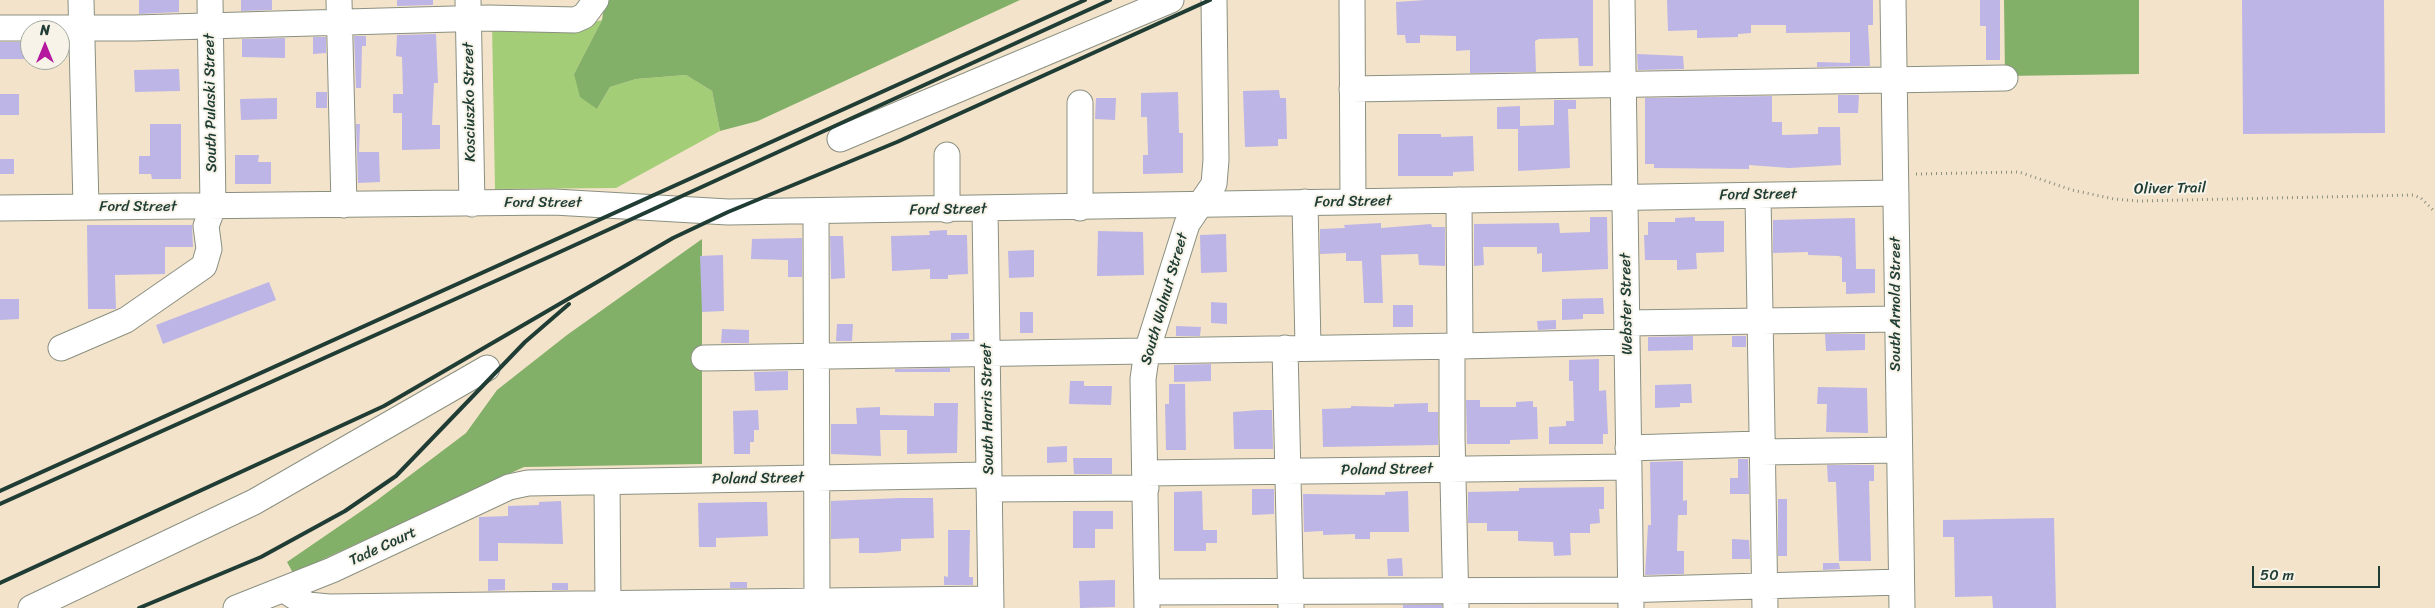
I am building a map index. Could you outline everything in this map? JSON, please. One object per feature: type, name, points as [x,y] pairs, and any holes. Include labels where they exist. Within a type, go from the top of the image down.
[{"type":"street","points":[[81,0],[86,207]]},
{"type":"street","name":"South Pulaski Street","points":[[61,348],[126,320],[204,266],[209,249],[206,226],[213,207],[210,0]]},
{"type":"street","points":[[0,28],[210,25],[339,11],[468,9],[529,17],[575,20],[584,16],[596,0]]},
{"type":"street","points":[[840,139],[1172,0]]},
{"type":"street","name":"South Walnut Street","points":[[1146,600],[1146,480],[1143,379],[1147,351],[1187,224],[1214,184],[1216,160],[1214,0]]},
{"type":"street","points":[[1352,0],[1353,202]]},
{"type":"street","name":"Webster Street","points":[[1622,0],[1630,598]]},
{"type":"street","name":"South Arnold Street","points":[[1893,0],[1894,80],[1902,184],[1896,319],[1902,608]]},
{"type":"street","name":"Kosciuszko Street","points":[[468,9],[472,204]]},
{"type":"street","points":[[339,11],[344,205]]},
{"type":"street","points":[[1352,89],[2005,78]]},
{"type":"street","points":[[1080,103],[1080,208]]},
{"type":"street","points":[[947,155],[947,210]]},
{"type":"street","name":"Ford Street","points":[[0,208],[554,202],[728,212],[985,210],[1305,202],[1758,196],[1902,184]]},
{"type":"street","points":[[1758,196],[1764,596]]},
{"type":"street","points":[[1459,200],[1460,346]]},
{"type":"street","points":[[1290,600],[1287,471],[1297,348],[1305,202]]},
{"type":"street","name":"South Harris Street","points":[[985,210],[990,604]]},
{"type":"street","points":[[816,211],[818,355],[816,605]]},
{"type":"street","points":[[704,358],[987,352],[1460,346],[1760,321],[1896,319]]},
{"type":"street","points":[[1456,600],[1452,352],[1460,346]]},
{"type":"street","points":[[31,608],[254,502],[487,368]]},
{"type":"street","name":"Poland Street","points":[[528,483],[817,478],[989,482],[1146,480],[1287,471],[1453,469],[1761,448],[1898,450]]},
{"type":"street","points":[[607,482],[608,607]]},
{"type":"street","name":"Tade Court","points":[[236,608],[332,570],[509,487],[528,483]]},
{"type":"street","points":[[1146,600],[1456,600],[1764,596],[1901,582]]},
{"type":"street","points":[[284,590],[308,605],[329,607],[990,604]]},
{"type":"path","name":"Oliver Trail","points":[[1902,184],[2019,172],[2072,190],[2114,199],[2138,201],[2412,195],[2421,198],[2435,212]]},
{"type":"green space","points":[[605,0],[1020,0],[758,121],[720,131],[712,91],[686,75],[636,79],[610,87],[597,109],[580,97],[574,74],[602,20]]},
{"type":"green space","points":[[2004,0],[2139,0],[2139,74],[2005,76]]},
{"type":"green space","points":[[602,20],[574,74],[597,109],[610,87],[636,79],[686,75],[712,91],[720,131],[616,188],[495,189],[492,24],[586,24]]},
{"type":"green space","points":[[702,239],[702,464],[524,467],[293,573],[287,562],[376,501],[466,433],[497,390],[567,335]]},
{"type":"building","points":[[139,0],[179,0],[179,12],[139,14]]},
{"type":"building","points":[[241,0],[272,0],[272,10],[241,11]]},
{"type":"building","points":[[397,0],[433,0],[433,5],[397,6]]},
{"type":"building","points":[[1426,0],[1593,0],[1593,66],[1579,66],[1578,38],[1539,39],[1535,41],[1536,72],[1470,73],[1470,50],[1456,51],[1456,36],[1420,35],[1420,43],[1406,43],[1405,35],[1397,35],[1396,2]]},
{"type":"building","points":[[1667,0],[1873,0],[1873,25],[1868,25],[1870,66],[1817,67],[1817,62],[1850,63],[1850,32],[1786,33],[1786,25],[1751,25],[1751,33],[1738,34],[1738,37],[1697,38],[1697,30],[1668,31]]},
{"type":"building","points":[[1980,0],[2000,0],[2000,60],[1986,60],[1986,26],[1980,26]]},
{"type":"building","points":[[2242,0],[2384,0],[2385,133],[2243,134]]},
{"type":"building","points":[[436,34],[438,83],[434,83],[432,125],[440,125],[440,149],[402,150],[402,113],[393,113],[393,94],[403,94],[402,57],[396,56],[397,35]]},
{"type":"building","points":[[354,36],[366,36],[366,46],[362,46],[361,88],[356,88]]},
{"type":"building","points":[[313,37],[326,37],[326,53],[313,54]]},
{"type":"building","points":[[285,38],[285,58],[242,57],[242,39]]},
{"type":"building","points":[[0,42],[20,42],[20,59],[0,59]]},
{"type":"building","points":[[1637,54],[1683,56],[1684,69],[1638,70]]},
{"type":"building","points":[[179,69],[180,91],[135,92],[134,70]]},
{"type":"building","points":[[1279,90],[1280,98],[1286,98],[1287,139],[1278,139],[1278,146],[1245,147],[1243,91]]},
{"type":"building","points":[[316,92],[327,92],[327,108],[316,108]]},
{"type":"building","points":[[1178,92],[1179,133],[1183,133],[1183,173],[1143,174],[1143,155],[1148,155],[1147,117],[1141,117],[1141,93]]},
{"type":"building","points":[[0,94],[19,94],[19,115],[0,115]]},
{"type":"building","points":[[1838,95],[1859,95],[1858,113],[1838,113]]},
{"type":"building","points":[[1772,96],[1772,122],[1782,122],[1782,135],[1818,134],[1818,127],[1840,127],[1841,165],[1789,168],[1749,165],[1749,169],[1654,168],[1654,164],[1645,164],[1645,98]]},
{"type":"building","points":[[277,98],[277,119],[241,120],[240,99]]},
{"type":"building","points":[[1096,98],[1116,98],[1115,120],[1095,119]]},
{"type":"building","points":[[1554,100],[1576,100],[1576,109],[1568,109],[1570,168],[1518,171],[1518,129],[1497,129],[1497,107],[1520,106],[1520,126],[1554,125]]},
{"type":"building","points":[[150,124],[181,124],[181,179],[152,179],[151,174],[139,174],[139,156],[150,156]]},
{"type":"building","points":[[356,124],[360,124],[359,152],[379,152],[380,182],[358,183]]},
{"type":"building","points":[[1398,134],[1441,134],[1441,137],[1473,136],[1474,171],[1453,172],[1453,176],[1398,176]]},
{"type":"building","points":[[235,155],[259,155],[258,162],[271,162],[271,184],[235,184]]},
{"type":"building","points":[[0,159],[14,159],[14,174],[0,174]]},
{"type":"building","points":[[1590,217],[1607,217],[1608,269],[1542,272],[1542,253],[1537,254],[1537,247],[1483,247],[1484,265],[1474,266],[1474,224],[1559,223],[1560,233],[1590,232]]},
{"type":"building","points":[[1695,217],[1695,221],[1724,221],[1724,252],[1696,253],[1697,269],[1677,270],[1677,260],[1645,260],[1644,235],[1648,235],[1648,222],[1675,222],[1675,218]]},
{"type":"building","points":[[1855,218],[1856,269],[1875,269],[1875,293],[1846,294],[1846,282],[1842,282],[1842,258],[1839,256],[1808,255],[1808,252],[1773,253],[1773,220]]},
{"type":"building","points":[[1381,223],[1381,228],[1431,224],[1432,227],[1445,227],[1445,266],[1419,265],[1418,254],[1381,255],[1383,303],[1364,303],[1362,261],[1346,261],[1346,253],[1320,254],[1320,229],[1345,228],[1344,225]]},
{"type":"building","points":[[87,225],[192,225],[193,247],[165,247],[165,274],[115,275],[116,309],[88,309]]},
{"type":"building","points":[[947,230],[947,235],[967,235],[968,274],[948,275],[948,279],[930,279],[930,269],[892,271],[891,236],[930,235],[929,231]]},
{"type":"building","points":[[1098,231],[1143,232],[1144,275],[1097,276]]},
{"type":"building","points":[[1226,234],[1227,272],[1201,273],[1200,235]]},
{"type":"building","points":[[830,236],[843,236],[845,278],[831,279]]},
{"type":"building","points":[[802,238],[802,277],[788,277],[788,260],[751,259],[752,239]]},
{"type":"building","points":[[1034,250],[1034,277],[1009,278],[1008,251]]},
{"type":"building","points":[[723,255],[724,311],[702,312],[700,256]]},
{"type":"building","points":[[269,282],[276,300],[163,344],[156,325]]},
{"type":"building","points":[[1603,298],[1604,314],[1583,314],[1583,319],[1562,320],[1562,299]]},
{"type":"building","points":[[0,299],[19,299],[19,319],[0,320]]},
{"type":"building","points":[[1211,302],[1227,303],[1227,324],[1211,323]]},
{"type":"building","points":[[1393,305],[1413,305],[1413,327],[1393,327]]},
{"type":"building","points":[[1020,312],[1033,312],[1033,333],[1020,333]]},
{"type":"building","points":[[1556,320],[1556,329],[1538,330],[1537,321]]},
{"type":"building","points":[[837,324],[853,324],[852,341],[836,341]]},
{"type":"building","points":[[1176,326],[1201,327],[1200,336],[1176,336]]},
{"type":"building","points":[[722,329],[749,330],[749,343],[721,343]]},
{"type":"building","points":[[951,333],[969,333],[969,339],[951,340]]},
{"type":"building","points":[[1825,334],[1865,334],[1865,350],[1826,351]]},
{"type":"building","points":[[1693,336],[1693,350],[1648,351],[1648,337]]},
{"type":"building","points":[[1732,336],[1746,336],[1746,347],[1732,347]]},
{"type":"building","points":[[1599,359],[1599,391],[1606,390],[1608,434],[1603,434],[1603,444],[1549,444],[1549,427],[1566,426],[1566,421],[1574,421],[1573,381],[1569,381],[1569,360]]},
{"type":"building","points":[[1211,364],[1211,381],[1174,382],[1174,365]]},
{"type":"building","points":[[950,368],[950,372],[895,372],[895,369]]},
{"type":"building","points":[[788,371],[788,390],[755,391],[754,372]]},
{"type":"building","points":[[1070,381],[1084,381],[1084,386],[1112,386],[1111,405],[1069,404]]},
{"type":"building","points":[[1169,384],[1185,384],[1186,450],[1166,450],[1165,404],[1169,404]]},
{"type":"building","points":[[1691,384],[1692,403],[1680,403],[1680,407],[1655,408],[1655,385]]},
{"type":"building","points":[[1818,387],[1867,388],[1868,433],[1826,432],[1827,404],[1817,404]]},
{"type":"building","points":[[1466,400],[1480,400],[1480,407],[1516,407],[1516,402],[1533,401],[1533,407],[1537,407],[1538,439],[1510,440],[1510,444],[1467,444]]},
{"type":"building","points":[[934,403],[958,403],[957,453],[907,454],[907,430],[880,430],[881,456],[831,454],[831,424],[857,424],[856,408],[880,407],[880,415],[934,416]]},
{"type":"building","points":[[1428,403],[1428,412],[1438,412],[1438,445],[1323,447],[1322,409],[1351,408],[1351,406],[1394,407],[1394,404]]},
{"type":"building","points":[[758,410],[759,430],[754,430],[754,442],[750,442],[750,454],[734,454],[733,411]]},
{"type":"building","points":[[1272,410],[1273,449],[1234,449],[1233,412]]},
{"type":"building","points":[[1067,446],[1067,462],[1047,463],[1047,447]]},
{"type":"building","points":[[1073,458],[1112,458],[1112,474],[1074,474]]},
{"type":"building","points":[[1738,459],[1748,459],[1749,494],[1730,494],[1730,478],[1738,478]]},
{"type":"building","points":[[1683,461],[1683,501],[1687,500],[1687,515],[1678,515],[1677,551],[1684,551],[1684,574],[1645,575],[1648,525],[1651,525],[1650,462]]},
{"type":"building","points":[[1827,465],[1874,465],[1874,481],[1869,481],[1871,561],[1839,561],[1836,482],[1828,482]]},
{"type":"building","points":[[1604,487],[1604,509],[1599,509],[1600,523],[1590,524],[1590,533],[1570,533],[1571,555],[1554,556],[1553,542],[1518,541],[1518,531],[1487,531],[1487,523],[1468,523],[1468,492],[1519,491],[1519,488]]},
{"type":"building","points":[[1252,489],[1274,489],[1274,514],[1252,515]]},
{"type":"building","points":[[1202,491],[1203,530],[1217,530],[1217,543],[1206,543],[1206,551],[1174,551],[1174,492]]},
{"type":"building","points":[[1408,491],[1409,532],[1370,532],[1370,539],[1355,539],[1355,534],[1323,535],[1323,531],[1304,532],[1303,494],[1385,495],[1385,492]]},
{"type":"building","points":[[933,498],[934,538],[901,539],[901,551],[876,553],[859,553],[859,538],[831,539],[831,501]]},
{"type":"building","points":[[1778,499],[1787,499],[1787,556],[1778,556]]},
{"type":"building","points":[[561,501],[563,544],[498,543],[498,561],[479,561],[479,517],[508,516],[508,506],[539,505],[539,502]]},
{"type":"building","points":[[767,502],[768,536],[716,538],[716,547],[699,547],[698,503]]},
{"type":"building","points":[[1073,511],[1113,511],[1113,529],[1095,529],[1095,548],[1073,548]]},
{"type":"building","points":[[2054,518],[2056,608],[1993,608],[1992,596],[1955,597],[1954,537],[1943,537],[1943,520]]},
{"type":"building","points":[[948,530],[970,530],[969,577],[973,577],[973,585],[944,585],[944,576],[948,577]]},
{"type":"building","points":[[1732,539],[1749,540],[1750,559],[1732,559]]},
{"type":"building","points":[[1402,558],[1403,576],[1388,576],[1387,559]]},
{"type":"building","points":[[1823,563],[1839,563],[1840,569],[1823,570]]},
{"type":"building","points":[[488,579],[505,579],[505,590],[488,591]]},
{"type":"building","points":[[1115,580],[1115,607],[1080,608],[1079,581]]},
{"type":"building","points":[[730,582],[747,582],[747,588],[730,588]]},
{"type":"building","points":[[552,583],[568,583],[568,590],[552,590]]},
{"type":"building","points":[[1403,605],[1442,605],[1442,608],[1403,608]]},
{"type":"railway","points":[[0,491],[1085,0]]},
{"type":"railway","points":[[0,504],[551,256],[1110,0]]},
{"type":"railway","points":[[0,583],[384,406],[673,238],[728,212],[897,142],[1210,0]]},
{"type":"railway","points":[[139,608],[261,557],[345,511],[396,476],[525,342],[569,304]]}]
